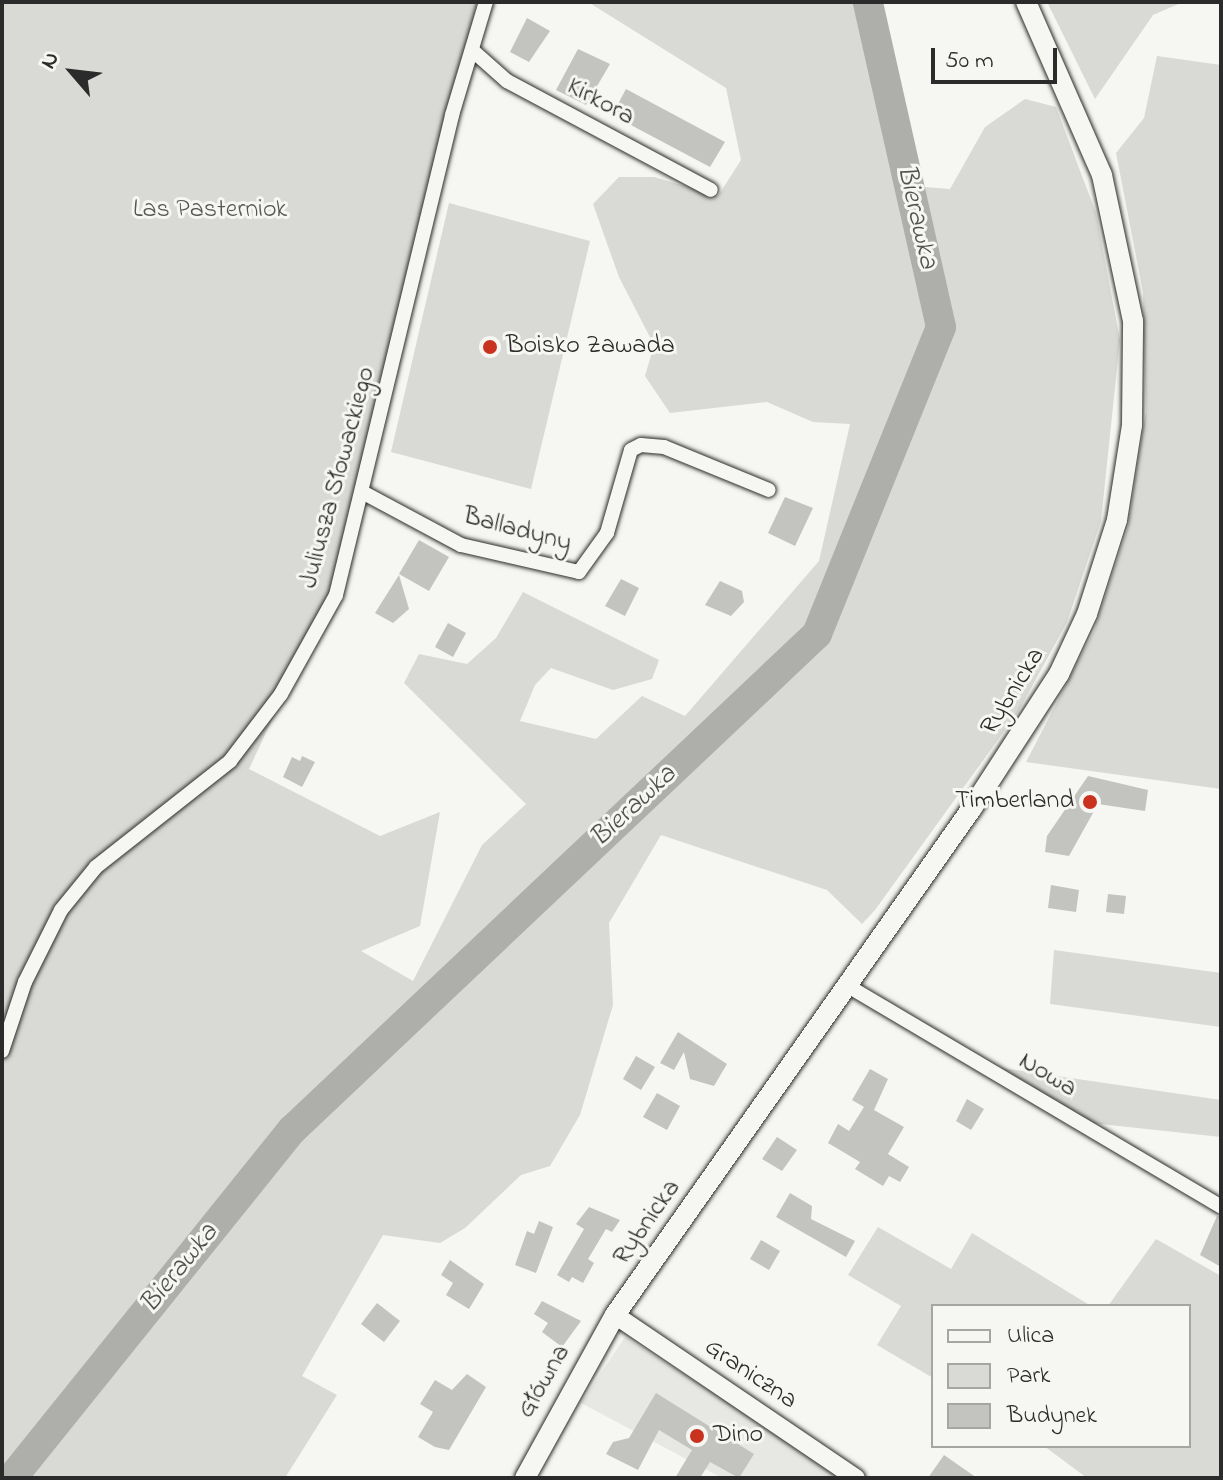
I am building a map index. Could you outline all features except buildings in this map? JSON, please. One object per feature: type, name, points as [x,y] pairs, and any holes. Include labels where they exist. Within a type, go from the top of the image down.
[{"type":"main road","name":"Rybnicka","points":[[615,1315],[848,986],[1059,674],[1087,614],[1117,520],[1132,425],[1133,321],[1102,175],[1026,2]]},
{"type":"main road","name":"Główna","points":[[525,1478],[615,1315]]},
{"type":"street","name":"Juliusza Słowackiego","points":[[2,1051],[45,939],[77,889],[230,761],[281,694],[336,595],[486,2]]},
{"type":"street","name":"Kirkora","points":[[472,50],[507,81],[711,190]]},
{"type":"street","name":"Balladyny","points":[[364,493],[461,545],[579,572],[607,533],[631,450],[641,445],[664,447],[769,490]]},
{"type":"street","name":"Nowa","points":[[848,986],[1221,1207]]},
{"type":"street","name":"Graniczna","points":[[615,1315],[856,1478]]},
{"type":"shaded area","points":[[625,1337],[792,1443],[841,1478],[722,1478],[581,1403]]},
{"type":"green space","name":"Las Pasterniok","points":[[2,2],[477,2],[335,585],[249,769],[380,836],[440,812],[420,926],[361,951],[413,981],[482,845],[526,804],[404,683],[419,654],[467,664],[496,638],[523,592],[659,660],[652,679],[613,690],[551,668],[535,685],[520,721],[596,739],[642,696],[685,716],[819,561],[850,424],[813,422],[767,402],[670,413],[645,376],[654,345],[619,277],[593,204],[619,177],[654,177],[718,196],[741,160],[726,88],[588,2],[859,2],[899,185],[950,189],[985,127],[1025,99],[1056,107],[1096,213],[1120,340],[1101,521],[1067,622],[1018,712],[862,924],[827,890],[661,835],[609,923],[613,1005],[580,1115],[550,1166],[521,1175],[465,1228],[440,1243],[383,1235],[302,1376],[337,1395],[285,1478],[13,1478],[143,1331],[106,1355],[2,1474]]},
{"type":"green space","points":[[1047,2],[1183,2],[1153,15],[1095,99]]},
{"type":"green space","points":[[1157,56],[1221,65],[1221,789],[1026,762],[1094,631],[1128,527],[1146,411],[1143,292],[1116,153],[1144,118]]},
{"type":"green space","name":"Boisko Zawada","points":[[449,203],[590,241],[531,489],[391,452]]},
{"type":"green space","points":[[1054,950],[1221,973],[1221,1027],[1050,1004]]},
{"type":"green space","points":[[1002,1068],[1221,1100],[1221,1137],[1091,1123]]},
{"type":"green space","points":[[878,1227],[951,1269],[972,1233],[1088,1304],[931,1304],[931,1377],[877,1345],[901,1306],[848,1275]]},
{"type":"green space","points":[[1156,1239],[1221,1276],[1221,1478],[1087,1478],[1047,1448],[1191,1448],[1191,1304],[1109,1304]]},
{"type":"waterway","name":"Bierawka","points":[[12,1478],[292,1130],[817,634],[941,327],[868,2]]},
{"type":"place","name":"Boisko Zawada","points":[[490,347]]},
{"type":"place","name":"Timberland","points":[[1090,802]]},
{"type":"place","name":"Dino","points":[[697,1436]]}]
